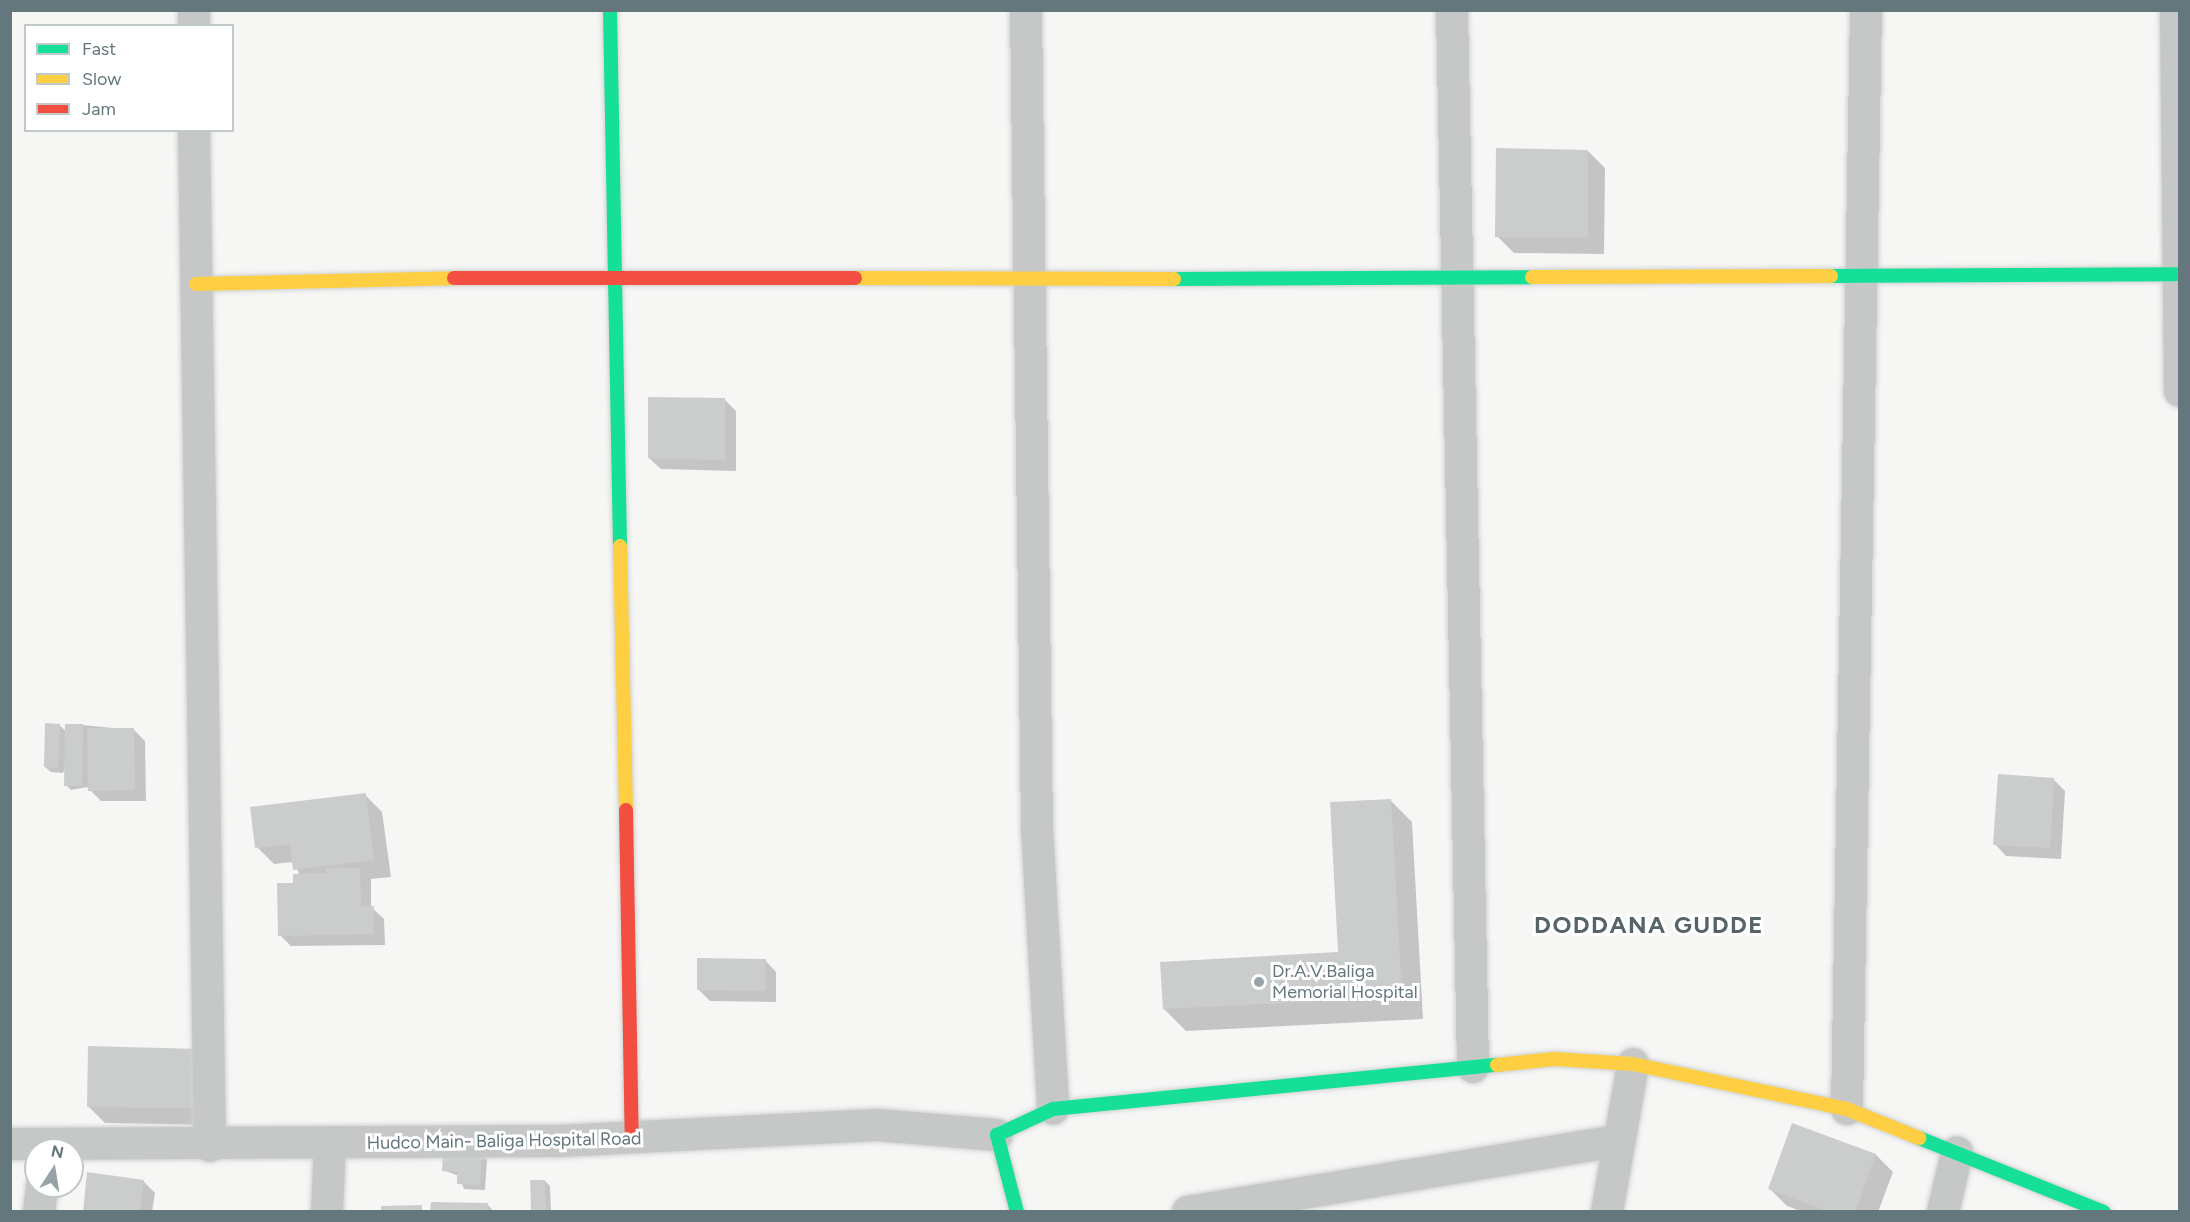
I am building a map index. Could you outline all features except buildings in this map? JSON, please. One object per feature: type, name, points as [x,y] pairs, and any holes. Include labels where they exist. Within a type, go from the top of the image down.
[{"type":"street","points":[[610,10],[612,276],[632,1139]]},
{"type":"street","points":[[1026,10],[1037,828],[1053,1109]]},
{"type":"street","points":[[1452,10],[1454,274],[1473,1067]]},
{"type":"street","points":[[1847,1109],[1865,274],[1866,10]]},
{"type":"street","points":[[2176,10],[2176,274],[2180,391]]},
{"type":"street","points":[[194,132],[210,1146]]},
{"type":"street","points":[[195,284],[612,276],[1029,280],[1454,274],[2176,274]]},
{"type":"street","points":[[1017,1212],[997,1135],[1053,1109],[1554,1059],[1633,1064],[1847,1109],[2104,1212]]},
{"type":"street","points":[[1607,1212],[1633,1064]]},
{"type":"street","name":"Hudco Main- Baliga Hospital Road","points":[[84,1148],[632,1139],[877,1125],[997,1135]]},
{"type":"street","points":[[1188,1212],[1619,1141]]},
{"type":"street","points":[[327,1212],[330,1144]]},
{"type":"street","points":[[1943,1212],[1957,1153]]},
{"type":"traffic: fast","points":[[610,10],[620,546]]},
{"type":"traffic: fast","points":[[1831,276],[2176,274]]},
{"type":"traffic: fast","points":[[1174,279],[1532,277]]},
{"type":"traffic: fast","points":[[1017,1212],[997,1135],[1053,1109],[1497,1065]]},
{"type":"traffic: fast","points":[[1919,1138],[2104,1212]]},
{"type":"traffic: slow","points":[[1532,277],[1831,276]]},
{"type":"traffic: slow","points":[[196,284],[454,278]]},
{"type":"traffic: slow","points":[[855,278],[1174,279]]},
{"type":"traffic: slow","points":[[620,546],[626,810]]},
{"type":"traffic: slow","points":[[1497,1065],[1554,1059],[1633,1064],[1847,1109],[1919,1138]]},
{"type":"traffic: jam","points":[[454,278],[855,278]]},
{"type":"traffic: jam","points":[[626,810],[632,1139]]},
{"type":"place","name":"Dr.A.V.Baliga Memorial Hospital","points":[[1259,982]]},
{"type":"district","name":"DODDANA GUDDE","points":[[1649,925]]}]
